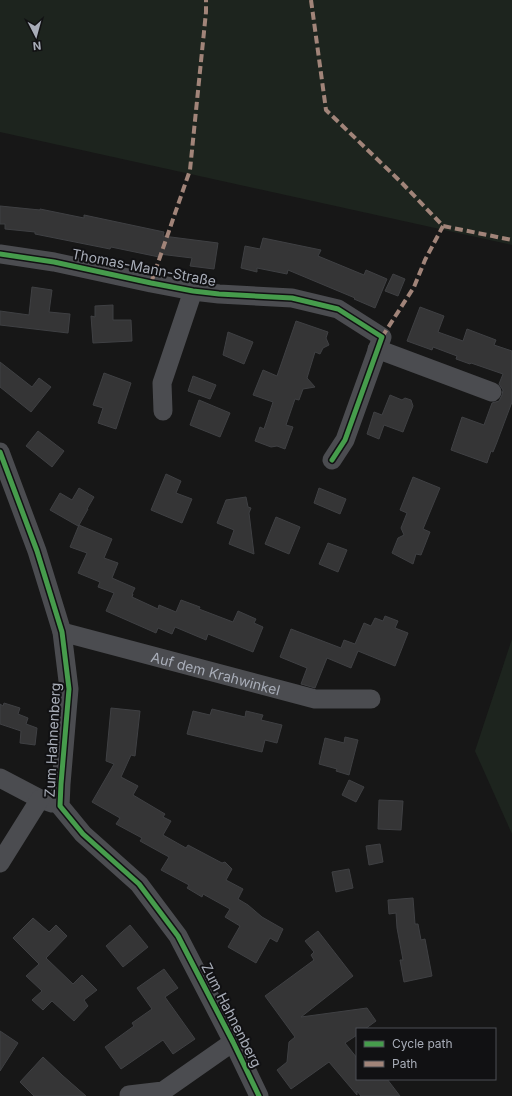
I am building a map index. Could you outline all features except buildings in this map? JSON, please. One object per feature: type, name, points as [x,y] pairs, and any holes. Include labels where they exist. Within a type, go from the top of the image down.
[{"type":"street","name":"Thomas-Mann-Straße","points":[[0,254],[54,262],[193,291],[292,298],[338,309],[382,337],[376,350],[345,440],[332,460]]},
{"type":"street","name":"Thomas-Mann-Straße","points":[[163,411],[162,383],[193,291]]},
{"type":"street","points":[[376,350],[492,392]]},
{"type":"street","name":"Zum Hahnenberg","points":[[0,452],[37,551],[62,632],[69,689],[60,806],[83,834],[139,884],[178,936],[260,1096]]},
{"type":"street","name":"Auf dem Krahwinkel","points":[[62,632],[315,699],[372,698]]},
{"type":"street","points":[[0,778],[40,799],[60,806]]},
{"type":"street","points":[[0,863],[40,799]]},
{"type":"street","points":[[129,1095],[164,1091],[233,1042]]},
{"type":"shaded area","points":[[0,0],[512,0],[512,245],[0,132]]},
{"type":"shaded area","points":[[512,639],[512,834],[475,751]]},
{"type":"marked path","points":[[151,283],[190,170],[206,0]]},
{"type":"marked path","points":[[311,0],[326,110],[402,183],[443,226],[512,240]]},
{"type":"marked path","points":[[382,337],[414,287],[425,260],[443,226]]},
{"type":"cycle path","points":[[0,254],[54,262],[193,291],[292,298],[338,309],[382,337],[345,440],[332,460]]},
{"type":"cycle path","points":[[0,452],[37,551],[62,632],[69,689],[60,806],[83,834],[139,884],[178,936],[259,1096]]}]
